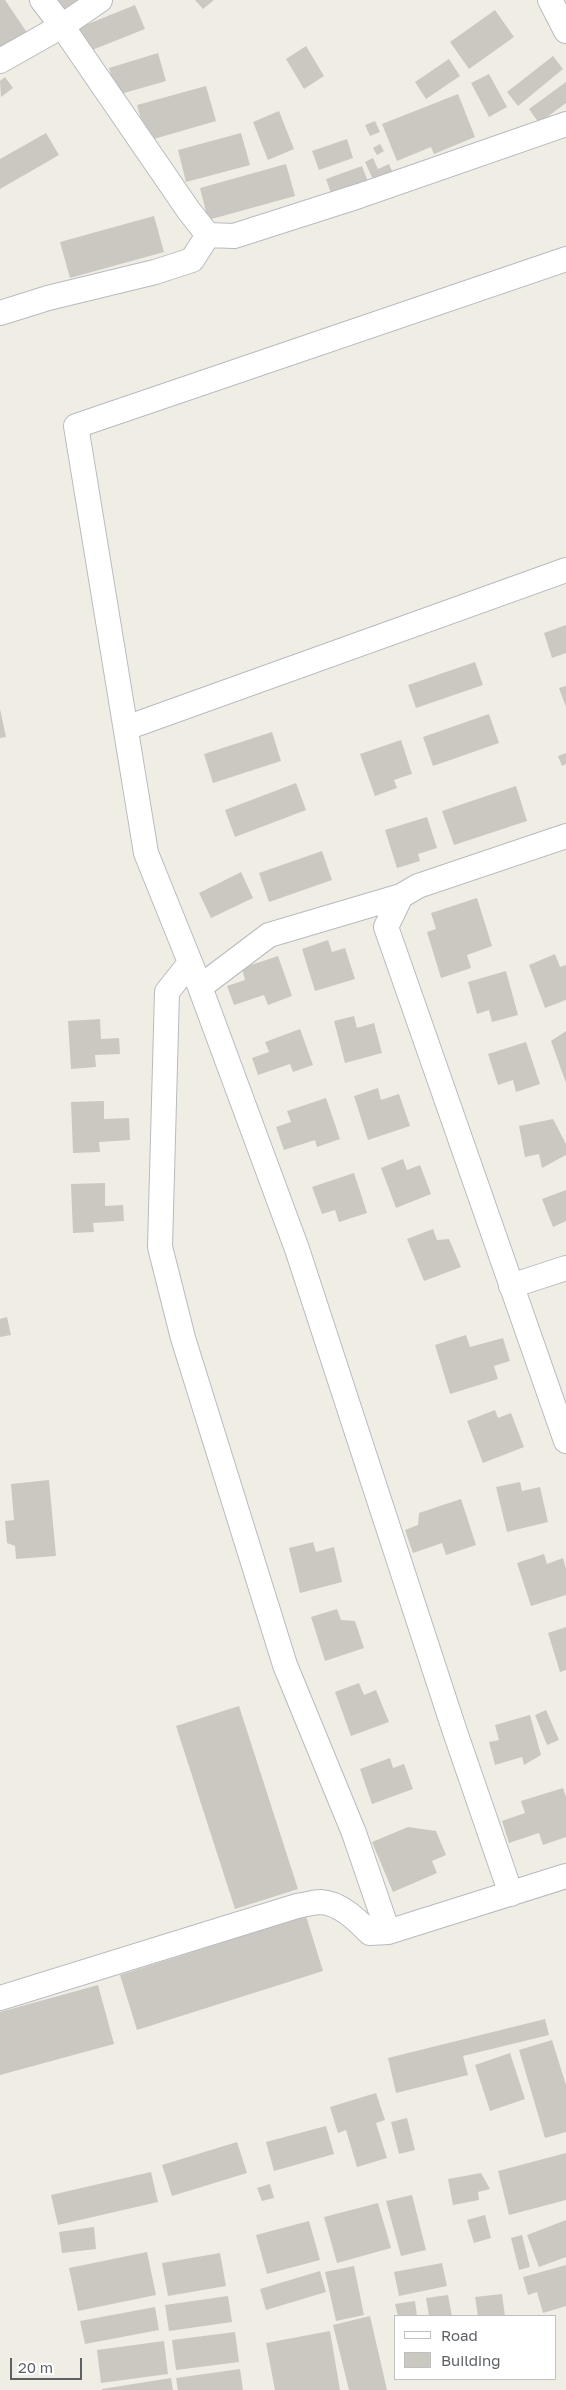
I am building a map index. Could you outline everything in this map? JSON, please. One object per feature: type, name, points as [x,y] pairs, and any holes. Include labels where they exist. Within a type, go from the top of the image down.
[{"type":"street","points":[[42,0],[62,26],[189,211],[208,235],[234,236],[359,196],[566,124]]},
{"type":"street","points":[[0,61],[62,26],[100,0]]},
{"type":"street","points":[[550,0],[566,32]]},
{"type":"street","points":[[0,312],[156,272],[192,260],[208,235]]},
{"type":"street","points":[[511,1894],[455,1732],[297,1249],[200,988],[146,853],[76,426],[566,259]]},
{"type":"street","points":[[126,728],[566,570]]},
{"type":"street","points":[[200,988],[269,935],[401,896],[418,886],[566,836]]},
{"type":"street","points":[[401,896],[386,928],[566,1441]]},
{"type":"street","points":[[190,963],[167,992],[160,1247],[183,1338],[285,1665],[354,1833],[388,1932]]},
{"type":"street","points":[[511,1286],[566,1268]]},
{"type":"street","points":[[0,1998],[297,1906],[322,1902],[338,1907],[356,1919],[370,1933],[388,1932],[566,1876]]},
{"type":"building","points":[[0,0],[5,0],[28,34],[0,52]]},
{"type":"building","points":[[55,0],[78,0],[62,12]]},
{"type":"building","points":[[195,0],[214,0],[203,9]]},
{"type":"building","points":[[135,5],[145,29],[82,54],[73,30]]},
{"type":"building","points":[[495,10],[514,37],[469,69],[450,42]]},
{"type":"building","points":[[306,46],[324,76],[304,89],[286,59]]},
{"type":"building","points":[[158,53],[166,81],[117,95],[109,68]]},
{"type":"building","points":[[553,56],[563,69],[518,106],[507,92]]},
{"type":"building","points":[[449,59],[460,76],[426,99],[415,82]]},
{"type":"building","points":[[489,74],[507,107],[489,117],[471,83]]},
{"type":"building","points":[[5,77],[13,88],[1,97],[0,81]]},
{"type":"building","points":[[566,82],[566,103],[539,123],[529,109]]},
{"type":"building","points":[[206,86],[216,121],[147,141],[137,105]]},
{"type":"building","points":[[458,94],[475,137],[434,154],[431,147],[397,161],[382,124]]},
{"type":"building","points":[[279,111],[294,149],[268,160],[253,122]]},
{"type":"building","points":[[375,121],[380,132],[370,136],[365,125]]},
{"type":"building","points":[[46,133],[59,155],[0,189],[0,159]]},
{"type":"building","points":[[241,133],[250,165],[186,182],[178,150]]},
{"type":"building","points":[[347,139],[353,158],[319,170],[312,151]]},
{"type":"building","points":[[380,144],[384,151],[377,155],[373,148]]},
{"type":"building","points":[[373,158],[378,169],[389,164],[396,180],[377,188],[365,162]]},
{"type":"building","points":[[286,164],[295,196],[208,220],[200,188]]},
{"type":"building","points":[[362,166],[369,184],[332,196],[326,179]]},
{"type":"building","points":[[154,216],[164,252],[70,278],[60,242]]},
{"type":"building","points":[[566,625],[566,653],[552,658],[544,633]]},
{"type":"building","points":[[475,662],[483,685],[416,708],[408,685]]},
{"type":"building","points":[[566,686],[566,707],[559,688]]},
{"type":"building","points":[[0,709],[6,737],[0,738]]},
{"type":"building","points":[[489,714],[499,743],[433,766],[423,737]]},
{"type":"building","points":[[272,732],[281,761],[213,783],[204,754]]},
{"type":"building","points":[[401,740],[412,774],[394,780],[397,788],[375,796],[360,754]]},
{"type":"building","points":[[566,753],[566,764],[562,766],[558,756]]},
{"type":"building","points":[[296,783],[306,810],[235,837],[225,810]]},
{"type":"building","points":[[516,786],[527,821],[454,845],[442,811]]},
{"type":"building","points":[[427,817],[437,848],[418,854],[420,861],[397,868],[385,830]]},
{"type":"building","points":[[322,851],[332,880],[269,902],[259,873]]},
{"type":"building","points":[[241,872],[253,898],[211,918],[199,893]]},
{"type":"building","points":[[477,898],[492,946],[467,955],[471,968],[441,978],[427,932],[436,929],[431,913]]},
{"type":"building","points":[[328,940],[332,952],[345,948],[355,979],[315,991],[302,949]]},
{"type":"building","points":[[555,954],[560,967],[566,965],[566,1000],[545,1008],[529,965]]},
{"type":"building","points":[[278,956],[292,996],[268,1005],[264,995],[234,1005],[227,986],[245,980],[242,968]]},
{"type":"building","points":[[506,971],[518,1015],[492,1022],[489,1010],[477,1014],[468,982]]},
{"type":"building","points":[[354,1016],[357,1028],[374,1023],[382,1053],[345,1063],[334,1021]]},
{"type":"building","points":[[100,1019],[101,1039],[119,1038],[120,1054],[95,1055],[96,1067],[71,1069],[68,1021]]},
{"type":"building","points":[[300,1029],[313,1065],[293,1072],[290,1064],[258,1075],[252,1058],[269,1052],[265,1042]]},
{"type":"building","points":[[566,1031],[566,1083],[551,1041]]},
{"type":"building","points":[[526,1042],[540,1084],[516,1092],[513,1080],[498,1085],[488,1054]]},
{"type":"building","points":[[378,1088],[381,1100],[399,1094],[410,1126],[368,1140],[354,1096]]},
{"type":"building","points":[[326,1098],[340,1139],[317,1147],[315,1140],[284,1150],[276,1127],[291,1122],[287,1111]]},
{"type":"building","points":[[104,1101],[104,1119],[129,1118],[130,1140],[99,1142],[100,1152],[73,1153],[71,1102]]},
{"type":"building","points":[[553,1119],[566,1144],[566,1155],[542,1168],[539,1154],[525,1157],[519,1126]]},
{"type":"building","points":[[403,1159],[407,1170],[420,1165],[431,1194],[396,1208],[381,1168]]},
{"type":"building","points":[[354,1173],[367,1213],[339,1222],[335,1210],[322,1214],[312,1187]]},
{"type":"building","points":[[105,1183],[105,1206],[123,1205],[124,1221],[93,1223],[94,1232],[73,1233],[71,1184]]},
{"type":"building","points":[[566,1190],[566,1221],[553,1227],[542,1199]]},
{"type":"building","points":[[433,1229],[437,1240],[449,1239],[461,1267],[424,1281],[407,1239]]},
{"type":"building","points":[[7,1317],[11,1335],[0,1337],[0,1319]]},
{"type":"building","points":[[466,1335],[470,1347],[503,1338],[510,1361],[494,1366],[498,1379],[450,1394],[435,1345]]},
{"type":"building","points":[[495,1410],[498,1418],[511,1413],[524,1447],[483,1463],[467,1421]]},
{"type":"building","points":[[49,1480],[56,1556],[16,1559],[15,1546],[7,1543],[5,1521],[14,1520],[11,1484]]},
{"type":"building","points":[[520,1482],[522,1491],[540,1487],[548,1522],[507,1532],[496,1487]]},
{"type":"building","points":[[461,1499],[476,1545],[446,1555],[442,1543],[413,1553],[405,1530],[418,1525],[419,1513]]},
{"type":"building","points":[[313,1542],[316,1552],[334,1547],[342,1582],[300,1593],[289,1548]]},
{"type":"building","points":[[544,1554],[547,1564],[563,1558],[566,1569],[566,1595],[531,1606],[517,1563]]},
{"type":"building","points":[[337,1609],[341,1620],[355,1621],[364,1648],[325,1661],[311,1617]]},
{"type":"building","points":[[566,1627],[566,1670],[560,1672],[548,1633]]},
{"type":"building","points":[[359,1683],[364,1695],[376,1690],[389,1722],[351,1736],[335,1692]]},
{"type":"building","points":[[239,1706],[298,1889],[235,1909],[176,1726]]},
{"type":"building","points":[[546,1710],[559,1740],[547,1745],[535,1715]]},
{"type":"building","points":[[530,1715],[541,1755],[524,1765],[522,1757],[495,1765],[489,1742],[499,1740],[495,1725]]},
{"type":"building","points":[[390,1758],[393,1768],[404,1764],[413,1789],[372,1804],[360,1769]]},
{"type":"building","points":[[563,1788],[566,1797],[566,1837],[543,1845],[539,1833],[509,1843],[502,1821],[525,1813],[521,1801]]},
{"type":"building","points":[[408,1827],[436,1831],[446,1855],[432,1861],[437,1873],[393,1892],[372,1842]]},
{"type":"building","points":[[306,1916],[323,1971],[137,2030],[120,1975]]},
{"type":"building","points":[[98,1985],[114,2044],[0,2075],[0,2012]]},
{"type":"building","points":[[545,2019],[549,2035],[463,2056],[468,2075],[396,2093],[388,2058]]},
{"type":"building","points":[[552,2040],[566,2085],[566,2132],[545,2138],[519,2050]]},
{"type":"building","points":[[510,2053],[525,2099],[490,2111],[475,2065]]},
{"type":"building","points":[[376,2093],[385,2120],[376,2123],[387,2158],[357,2167],[346,2130],[338,2133],[330,2107]]},
{"type":"building","points":[[407,2118],[415,2150],[399,2154],[391,2122]]},
{"type":"building","points":[[326,2126],[334,2154],[274,2171],[266,2142]]},
{"type":"building","points":[[237,2142],[247,2173],[172,2196],[162,2165]]},
{"type":"building","points":[[566,2153],[566,2200],[509,2215],[498,2171]]},
{"type":"building","points":[[151,2172],[158,2202],[58,2225],[51,2195]]},
{"type":"building","points":[[481,2173],[490,2189],[478,2192],[479,2200],[453,2205],[448,2179]]},
{"type":"building","points":[[270,2184],[274,2198],[262,2201],[257,2188]]},
{"type":"building","points":[[412,2195],[426,2250],[401,2256],[386,2201]]},
{"type":"building","points":[[378,2203],[391,2248],[337,2263],[324,2217]]},
{"type":"building","points":[[485,2215],[491,2238],[474,2243],[467,2220]]},
{"type":"building","points":[[566,2220],[566,2257],[539,2267],[527,2235]]},
{"type":"building","points":[[309,2221],[320,2260],[267,2274],[256,2235]]},
{"type":"building","points":[[94,2227],[96,2249],[62,2253],[59,2232]]},
{"type":"building","points":[[522,2235],[530,2267],[519,2270],[511,2238]]},
{"type":"building","points":[[147,2252],[156,2295],[78,2311],[69,2268]]},
{"type":"building","points":[[220,2253],[226,2286],[168,2296],[162,2263]]},
{"type":"building","points":[[442,2263],[447,2286],[399,2296],[394,2272]]},
{"type":"building","points":[[566,2265],[566,2306],[543,2313],[537,2292],[528,2295],[523,2277]]},
{"type":"building","points":[[354,2266],[364,2315],[336,2321],[325,2272]]},
{"type":"building","points":[[320,2271],[326,2292],[266,2310],[260,2289]]},
{"type":"building","points":[[502,2294],[505,2315],[478,2315],[475,2297]]},
{"type":"building","points":[[448,2295],[452,2315],[429,2315],[426,2298]]},
{"type":"building","points":[[228,2296],[232,2322],[169,2331],[165,2305]]},
{"type":"building","points":[[415,2301],[417,2315],[398,2315],[395,2304]]},
{"type":"building","points":[[155,2307],[159,2330],[85,2344],[80,2321]]},
{"type":"building","points":[[370,2316],[387,2390],[349,2390],[333,2325]]},
{"type":"building","points":[[330,2331],[340,2390],[275,2390],[266,2343]]},
{"type":"building","points":[[235,2332],[239,2362],[176,2370],[172,2340]]},
{"type":"building","points":[[164,2341],[168,2374],[101,2383],[97,2350]]},
{"type":"building","points":[[240,2369],[243,2390],[178,2390],[176,2378]]},
{"type":"building","points":[[171,2378],[173,2390],[102,2390],[102,2389]]}]
